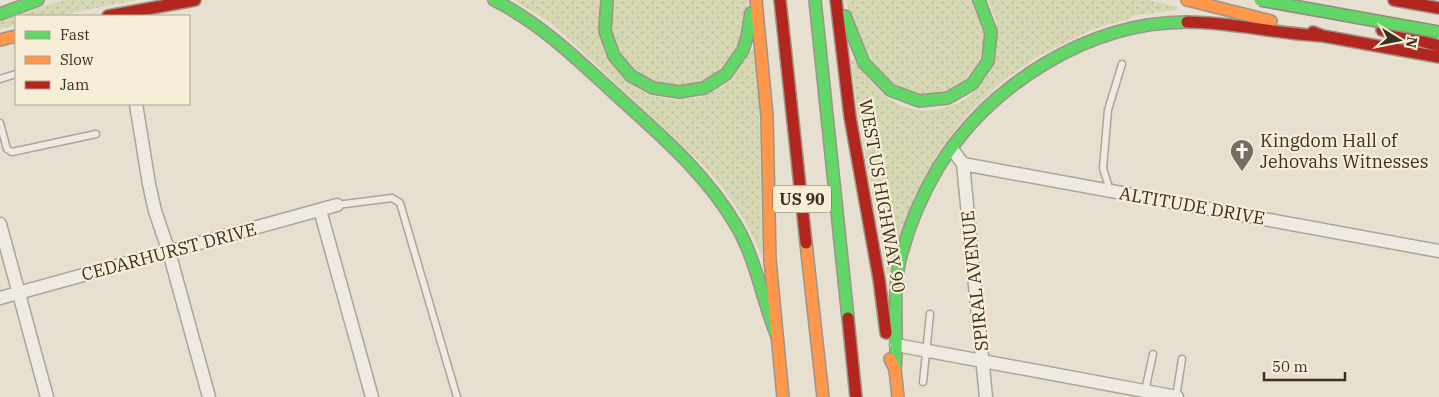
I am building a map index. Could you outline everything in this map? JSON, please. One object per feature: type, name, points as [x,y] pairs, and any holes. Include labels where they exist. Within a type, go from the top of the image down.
[{"type":"main road","points":[[0,14],[38,0]]},
{"type":"main road","points":[[120,15],[195,0]]},
{"type":"main road","points":[[494,0],[525,16],[559,42],[684,158],[707,182],[728,212],[748,248],[776,334]]},
{"type":"main road","points":[[607,0],[604,15],[605,36],[611,52],[621,67],[633,78],[648,87],[664,92],[679,92],[696,90],[707,86],[721,78],[733,66],[746,42],[752,0]]},
{"type":"main road","points":[[756,0],[767,116],[770,254],[783,397]]},
{"type":"main road","name":"US 90","points":[[780,0],[823,397]]},
{"type":"main road","name":"US 90","points":[[815,0],[856,397]]},
{"type":"main road","name":"WEST US HIGHWAY 90","points":[[836,0],[850,117],[879,279],[889,356],[895,369],[898,397]]},
{"type":"main road","points":[[842,0],[853,39],[876,78],[888,90],[899,96],[915,101],[930,102],[946,99],[960,93],[974,82],[984,67],[990,48],[991,32],[987,16],[979,0]]},
{"type":"main road","points":[[1187,0],[1305,29],[1323,36]]},
{"type":"main road","points":[[1260,0],[1439,32]]},
{"type":"main road","points":[[1275,0],[1439,46]]},
{"type":"main road","points":[[1394,0],[1439,8]]},
{"type":"main road","points":[[895,369],[897,356],[896,296],[898,276],[903,248],[912,220],[921,201],[952,149],[981,112],[1017,82],[1056,58],[1111,34],[1156,24],[1187,22],[1234,25],[1304,36],[1323,36],[1439,57]]},
{"type":"main road","points":[[0,40],[15,36]]},
{"type":"street","points":[[136,105],[149,184],[209,397]]},
{"type":"street","points":[[952,149],[964,164]]},
{"type":"street","name":"ALTITUDE DRIVE","points":[[964,164],[1439,251]]},
{"type":"street","name":"SPIRAL AVENUE","points":[[964,164],[986,397]]},
{"type":"street","name":"CEDARHURST DRIVE","points":[[0,298],[337,205]]},
{"type":"street","points":[[320,210],[372,397]]},
{"type":"street","points":[[0,224],[47,397]]},
{"type":"street","points":[[896,345],[1176,397]]},
{"type":"lane","points":[[1110,191],[1103,168],[1108,110],[1122,64]]},
{"type":"lane","points":[[0,79],[15,74]]},
{"type":"lane","points":[[0,123],[7,149],[12,152],[96,134]]},
{"type":"lane","points":[[337,205],[392,198],[400,203],[457,397]]},
{"type":"lane","points":[[923,382],[930,314]]},
{"type":"lane","points":[[1145,391],[1153,354]]},
{"type":"lane","points":[[1176,397],[1182,359]]},
{"type":"green space","points":[[63,0],[136,0],[61,15],[18,15]]},
{"type":"green space","points":[[514,0],[600,0],[630,84],[653,96],[676,100],[700,97],[755,48],[759,87],[762,257],[738,209],[705,167],[554,25]]},
{"type":"green space","points":[[613,0],[748,0],[747,17],[737,49],[711,78],[671,88],[629,68],[611,35]]},
{"type":"green space","points":[[846,0],[973,0],[984,21],[984,54],[958,89],[910,95],[877,71],[850,16]]},
{"type":"green space","points":[[988,0],[1147,0],[1177,7],[1176,10],[1131,16],[1130,19],[1102,26],[1085,33],[1035,58],[1004,80],[971,111],[936,157],[890,275],[887,274],[858,114],[851,60],[855,60],[881,93],[903,107],[916,110],[930,110],[956,104],[973,93],[997,23]]},
{"type":"green space","points":[[15,16],[15,25],[0,29],[0,21]]},
{"type":"traffic: fast","points":[[0,14],[38,0]]},
{"type":"traffic: fast","points":[[494,0],[527,19],[571,54],[665,139],[711,189],[725,207],[744,240],[776,334]]},
{"type":"traffic: fast","points":[[607,0],[605,31],[614,56],[631,76],[653,88],[679,92],[704,88],[726,74],[743,50],[751,13]]},
{"type":"traffic: fast","points":[[815,0],[848,318]]},
{"type":"traffic: fast","points":[[845,16],[864,63],[890,90],[919,101],[948,98],[972,84],[988,61],[991,32],[979,0]]},
{"type":"traffic: fast","points":[[1260,0],[1439,32]]},
{"type":"traffic: fast","points":[[895,369],[896,284],[904,244],[916,210],[938,168],[959,138],[984,110],[1013,85],[1045,64],[1078,46],[1114,33],[1150,25],[1187,22]]},
{"type":"traffic: slow","points":[[756,0],[767,116],[770,260],[783,397]]},
{"type":"traffic: slow","points":[[1187,0],[1271,21]]},
{"type":"traffic: slow","points":[[0,40],[15,36]]},
{"type":"traffic: slow","points":[[806,243],[823,397]]},
{"type":"traffic: slow","points":[[890,359],[895,369],[898,397]]},
{"type":"traffic: jam","points":[[113,15],[195,0]]},
{"type":"traffic: jam","points":[[780,0],[806,243]]},
{"type":"traffic: jam","points":[[836,0],[850,117],[879,279],[886,333]]},
{"type":"traffic: jam","points":[[1394,0],[1439,8]]},
{"type":"traffic: jam","points":[[1187,22],[1323,36]]},
{"type":"traffic: jam","points":[[1382,30],[1439,46]]},
{"type":"traffic: jam","points":[[1313,32],[1323,36],[1439,57]]},
{"type":"traffic: jam","points":[[848,318],[856,397]]},
{"type":"place","name":"Kingdom Hall of Jehovahs Witnesses","points":[[1242,172]]}]
